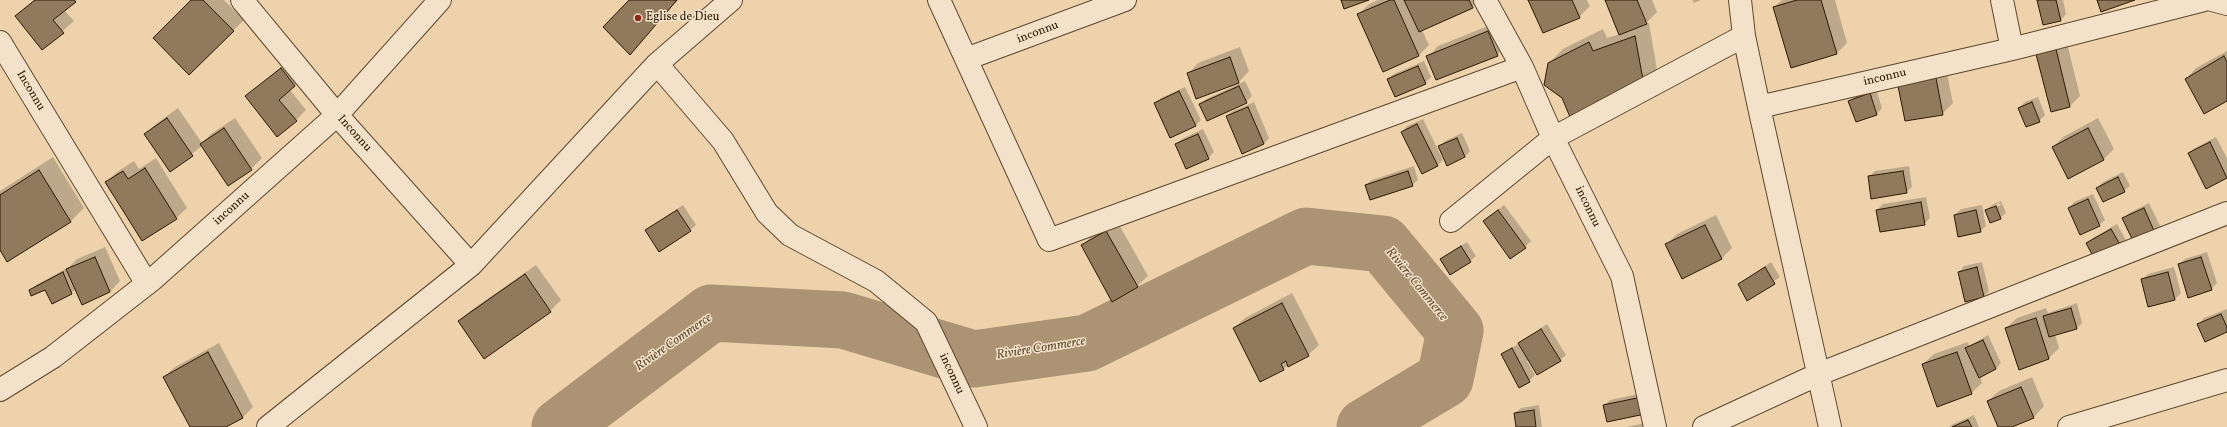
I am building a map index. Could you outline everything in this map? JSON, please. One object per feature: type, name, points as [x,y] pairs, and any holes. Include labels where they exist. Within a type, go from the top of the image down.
[{"type":"street","name":"Inconnu","points":[[242,0],[337,115],[472,265]]},
{"type":"street","name":"inconnu","points":[[0,390],[53,356],[147,284],[337,115],[440,0]]},
{"type":"street","points":[[268,427],[472,265],[657,64],[731,0]]},
{"type":"street","points":[[939,0],[1049,240],[1522,67]]},
{"type":"street","name":"inconnu","points":[[1485,0],[1522,67],[1553,138],[1622,276],[1655,427]]},
{"type":"street","points":[[1740,0],[1744,36],[1759,108],[1830,427]]},
{"type":"street","points":[[2002,0],[2012,49]]},
{"type":"street","name":"inconnu","points":[[1759,108],[2012,49],[2204,0]]},
{"type":"street","points":[[2212,0],[2227,4]]},
{"type":"street","name":"inconnu","points":[[966,60],[1114,2]]},
{"type":"street","points":[[1452,221],[1553,138],[1744,36]]},
{"type":"street","name":"Inconnu","points":[[0,42],[147,284]]},
{"type":"street","name":"inconnu","points":[[657,64],[723,141],[767,213],[790,235],[876,281],[926,322],[976,427]]},
{"type":"street","points":[[1704,427],[1819,374],[2227,213]]},
{"type":"street","points":[[2069,427],[2227,380]]},
{"type":"building","points":[[35,0],[74,0],[76,2],[53,20],[64,33],[42,50],[15,16]]},
{"type":"building","points":[[191,0],[203,0],[234,31],[189,75],[153,38]]},
{"type":"building","points":[[629,0],[677,0],[630,55],[603,27]]},
{"type":"building","points":[[1341,0],[1369,0],[1344,9]]},
{"type":"building","points":[[1390,0],[1394,0],[1419,56],[1383,72],[1357,14]]},
{"type":"building","points":[[1404,0],[1469,0],[1473,8],[1419,32]]},
{"type":"building","points":[[1528,0],[1572,0],[1580,18],[1543,33]]},
{"type":"building","points":[[1605,0],[1637,0],[1647,24],[1619,35]]},
{"type":"building","points":[[1797,0],[1821,0],[1837,54],[1791,68],[1773,7]]},
{"type":"building","points":[[2037,0],[2056,0],[2061,21],[2043,25]]},
{"type":"building","points":[[2097,0],[2135,0],[2101,12]]},
{"type":"building","points":[[1488,31],[1498,56],[1436,80],[1426,56]]},
{"type":"building","points":[[1635,36],[1644,85],[1570,117],[1562,98],[1544,85],[1548,63],[1589,42],[1593,51]]},
{"type":"building","points":[[2056,49],[2070,107],[2051,112],[2036,54]]},
{"type":"building","points":[[2224,56],[2227,62],[2227,101],[2204,114],[2185,79]]},
{"type":"building","points":[[1230,57],[1239,83],[1196,99],[1187,73]]},
{"type":"building","points":[[1418,66],[1426,84],[1395,97],[1387,79]]},
{"type":"building","points":[[281,68],[295,86],[279,100],[297,121],[277,137],[245,96]]},
{"type":"building","points":[[1936,78],[1943,115],[1905,121],[1898,86]]},
{"type":"building","points":[[1239,86],[1247,103],[1207,121],[1199,104]]},
{"type":"building","points":[[1179,91],[1196,126],[1170,138],[1154,103]]},
{"type":"building","points":[[1870,93],[1877,115],[1856,122],[1848,101]]},
{"type":"building","points":[[2032,102],[2040,122],[2026,127],[2018,108]]},
{"type":"building","points":[[1248,107],[1264,144],[1242,154],[1226,116]]},
{"type":"building","points":[[167,118],[193,156],[170,172],[144,134]]},
{"type":"building","points":[[1417,124],[1438,166],[1422,174],[1401,132]]},
{"type":"building","points":[[224,128],[252,170],[228,186],[200,144]]},
{"type":"building","points":[[2088,128],[2104,160],[2068,179],[2052,147]]},
{"type":"building","points":[[1198,134],[1209,159],[1186,169],[1175,144]]},
{"type":"building","points":[[1457,138],[1465,157],[1447,166],[1438,146]]},
{"type":"building","points":[[2210,142],[2227,178],[2206,189],[2188,153]]},
{"type":"building","points":[[145,168],[177,219],[142,241],[105,182],[123,171],[128,179]]},
{"type":"building","points":[[39,170],[71,222],[7,262],[0,250],[0,195]]},
{"type":"building","points":[[1408,171],[1413,186],[1370,200],[1365,185]]},
{"type":"building","points":[[1903,171],[1907,193],[1871,199],[1868,176]]},
{"type":"building","points":[[2118,177],[2125,192],[2103,202],[2096,188]]},
{"type":"building","points":[[2088,199],[2100,226],[2080,235],[2068,208]]},
{"type":"building","points":[[1921,202],[1925,225],[1880,232],[1876,210]]},
{"type":"building","points":[[1996,206],[2001,219],[1990,223],[1985,210]]},
{"type":"building","points":[[2144,208],[2155,233],[2134,243],[2122,218]]},
{"type":"building","points":[[677,210],[691,231],[659,252],[645,230]]},
{"type":"building","points":[[1498,210],[1526,248],[1510,259],[1483,221]]},
{"type":"building","points":[[1976,210],[1981,232],[1958,237],[1954,215]]},
{"type":"building","points":[[1705,225],[1722,259],[1682,279],[1665,244]]},
{"type":"building","points":[[2111,229],[2122,248],[2096,262],[2086,243]]},
{"type":"building","points":[[1106,231],[1138,287],[1112,302],[1081,245]]},
{"type":"building","points":[[1461,246],[1471,262],[1450,275],[1440,259]]},
{"type":"building","points":[[95,257],[110,292],[82,305],[66,269]]},
{"type":"building","points":[[2201,257],[2212,290],[2188,298],[2178,264]]},
{"type":"building","points":[[1765,267],[1775,284],[1747,301],[1738,284]]},
{"type":"building","points":[[1977,267],[1984,297],[1965,302],[1958,272]]},
{"type":"building","points":[[63,272],[72,294],[52,304],[45,290],[31,296],[29,290]]},
{"type":"building","points":[[2168,272],[2175,300],[2148,307],[2141,279]]},
{"type":"building","points":[[525,274],[551,312],[484,359],[458,321]]},
{"type":"building","points":[[1282,303],[1309,356],[1288,367],[1286,361],[1281,364],[1284,370],[1260,382],[1233,328]]},
{"type":"building","points":[[2071,308],[2077,329],[2049,337],[2043,316]]},
{"type":"building","points":[[2221,314],[2227,327],[2227,332],[2205,342],[2197,324]]},
{"type":"building","points":[[2036,318],[2049,359],[2019,370],[2005,328]]},
{"type":"building","points":[[1541,329],[1561,361],[1537,375],[1518,343]]},
{"type":"building","points":[[1983,340],[1996,369],[1979,378],[1965,348]]},
{"type":"building","points":[[1512,348],[1530,382],[1519,388],[1501,354]]},
{"type":"building","points":[[208,352],[243,418],[226,427],[190,427],[163,377]]},
{"type":"building","points":[[1957,352],[1972,394],[1937,407],[1922,364]]},
{"type":"building","points":[[2021,387],[2034,418],[2012,427],[1998,427],[1987,401]]},
{"type":"building","points":[[1642,397],[1645,414],[1607,422],[1603,405]]},
{"type":"building","points":[[1534,410],[1536,427],[1516,427],[1514,413]]},
{"type":"building","points":[[1968,420],[1972,427],[1952,427]]},
{"type":"waterway","name":"Rivière Commerce","points":[[560,427],[711,313],[843,320],[974,359],[1087,343],[1306,236],[1383,244],[1455,331],[1445,379],[1365,427]]},
{"type":"place","name":"Eglise de Dieu","points":[[638,18]]}]
